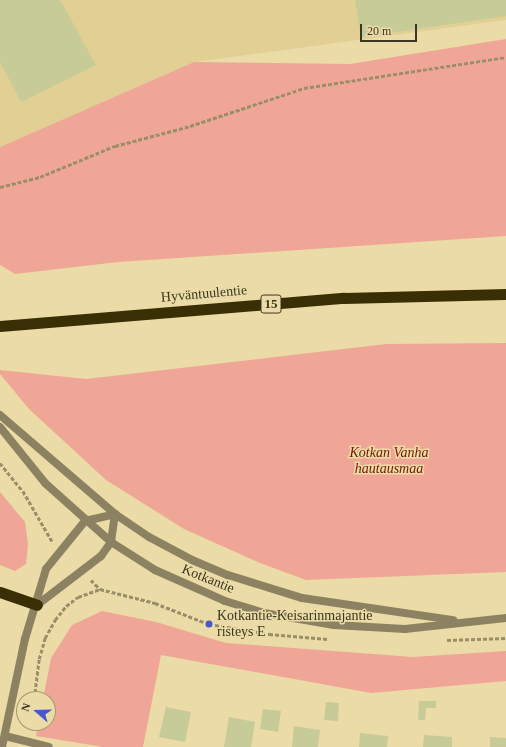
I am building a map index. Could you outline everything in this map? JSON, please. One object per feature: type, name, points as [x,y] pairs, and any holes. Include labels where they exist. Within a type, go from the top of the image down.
[{"type":"highway","name":"Hyväntuulentie","points":[[0,326],[344,298],[506,294]]},
{"type":"highway","points":[[0,592],[37,605]]},
{"type":"street","name":"Kotkantie","points":[[0,415],[116,514],[149,537],[192,560],[275,592],[335,605],[406,612],[462,621]]},
{"type":"street","name":"Kotkantie","points":[[0,427],[26,463],[85,521],[111,542],[182,583],[225,601],[264,613],[334,625],[375,628],[405,629],[462,621],[506,618]]},
{"type":"street","points":[[2,747],[25,639],[37,605],[46,569],[52,559],[85,521],[116,514],[111,542],[93,564],[37,605]]},
{"type":"street","points":[[5,736],[49,747]]},
{"type":"path","points":[[0,187],[40,177],[115,146],[190,126],[304,88],[506,57]]},
{"type":"path","points":[[35,691],[45,638],[55,620],[66,606],[78,597],[100,588]]},
{"type":"shaded area","points":[[0,0],[506,0],[506,20],[194,62],[0,147]]},
{"type":"green space","points":[[506,39],[506,236],[118,262],[15,274],[0,265],[0,147],[194,62],[350,64]]},
{"type":"green space","name":"Kotkan Vanha hautausmaa","points":[[506,343],[506,572],[306,580],[260,563],[184,529],[106,480],[29,409],[0,374],[0,370],[86,379],[386,344]]},
{"type":"green space","points":[[0,492],[25,522],[28,544],[26,564],[15,571],[0,565]]},
{"type":"green space","points":[[102,611],[156,622],[226,643],[413,657],[506,651],[506,681],[371,693],[161,655],[143,747],[103,747],[36,736],[37,731],[56,731],[56,691],[45,691],[51,658],[72,625]]},
{"type":"building","points":[[0,0],[60,0],[96,65],[21,102],[0,62]]},
{"type":"building","points":[[355,0],[506,0],[506,16],[361,37]]},
{"type":"building","points":[[419,701],[436,701],[436,708],[426,708],[425,720],[418,720]]},
{"type":"building","points":[[326,702],[339,703],[338,721],[324,720]]},
{"type":"building","points":[[166,707],[191,712],[185,742],[159,737]]},
{"type":"building","points":[[263,709],[281,711],[278,732],[260,729]]},
{"type":"building","points":[[229,717],[255,722],[251,747],[224,747]]},
{"type":"building","points":[[294,726],[320,730],[318,747],[292,747]]},
{"type":"building","points":[[360,733],[388,736],[387,747],[359,747]]},
{"type":"building","points":[[424,735],[452,737],[452,747],[423,747]]},
{"type":"building","points":[[490,737],[506,738],[506,747],[490,747]]},
{"type":"place","name":"Kotkantie-Keisarinmajantie risteys E","points":[[209,624]]}]
